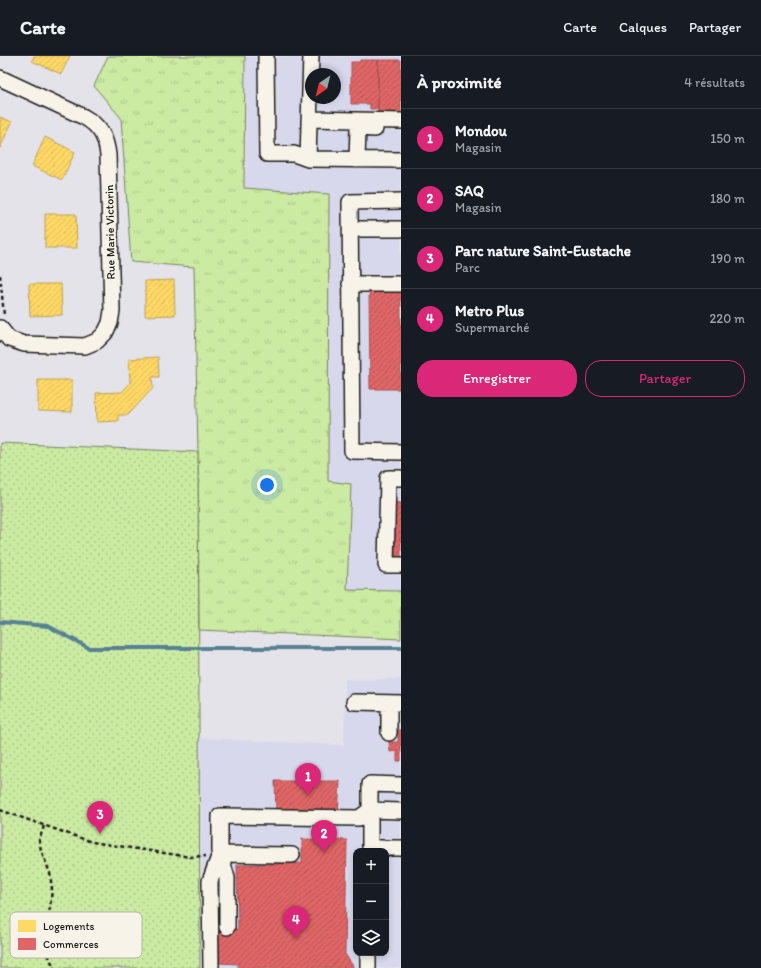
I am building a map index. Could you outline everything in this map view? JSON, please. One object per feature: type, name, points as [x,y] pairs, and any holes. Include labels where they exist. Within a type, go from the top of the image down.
[{"type":"street","points":[[266,56],[267,154],[294,154],[308,159],[401,160]]},
{"type":"street","points":[[308,159],[311,56]]},
{"type":"street","name":"Rue Marie Victorin","points":[[0,78],[84,117],[95,124],[103,133],[107,146],[108,162],[112,311],[110,324],[105,333],[96,341],[85,346],[54,346],[18,343],[10,339],[2,323]]},
{"type":"street","points":[[310,119],[401,121]]},
{"type":"street","points":[[357,160],[358,128],[401,130]]},
{"type":"street","points":[[401,201],[350,202],[352,451],[395,452],[395,478],[386,565],[401,565]]},
{"type":"street","points":[[351,230],[401,229]]},
{"type":"street","points":[[350,284],[401,284]]},
{"type":"street","points":[[354,702],[395,703],[389,733]]},
{"type":"street","points":[[370,848],[370,784],[401,785]]},
{"type":"street","points":[[227,927],[227,878],[220,854],[220,816],[359,818],[370,810],[401,811]]},
{"type":"street","points":[[389,848],[401,848]]},
{"type":"street","points":[[220,854],[292,855]]},
{"type":"street","points":[[211,968],[210,881],[220,854]]},
{"type":"street","points":[[368,956],[368,968]]},
{"type":"path","points":[[0,275],[2,323]]},
{"type":"path","points":[[0,810],[92,842],[190,857],[220,854]]},
{"type":"path","points":[[44,826],[39,840],[41,850],[50,873],[52,889],[49,912]]},
{"type":"path","points":[[50,958],[54,968]]},
{"type":"shaded area","points":[[245,56],[401,56],[401,591],[347,590],[351,484],[328,482],[244,188],[246,164]]},
{"type":"shaded area","points":[[345,679],[401,679],[401,968],[203,968],[199,738],[344,745]]},
{"type":"green space","points":[[108,56],[245,56],[244,188],[329,194],[328,481],[351,484],[347,590],[401,591],[401,639],[199,630],[198,452],[194,267],[131,262],[121,118],[94,86]]},
{"type":"green space","points":[[0,443],[198,452],[200,968],[0,968]]},
{"type":"building: Logements","points":[[34,56],[70,56],[61,74],[32,61]]},
{"type":"building: Logements","points":[[0,117],[12,122],[0,148]]},
{"type":"building: Logements","points":[[45,137],[75,152],[62,180],[32,166]]},
{"type":"building: Logements","points":[[45,214],[76,214],[77,248],[45,248]]},
{"type":"building: Logements","points":[[174,280],[175,315],[145,316],[145,281]]},
{"type":"building: Logements","points":[[29,284],[61,284],[62,315],[30,316]]},
{"type":"building: Logements","points":[[158,357],[159,377],[152,377],[153,388],[128,415],[118,415],[118,421],[97,422],[96,393],[122,392],[130,383],[129,359]]},
{"type":"building: Logements","points":[[38,380],[72,380],[72,412],[38,411]]},
{"type":"building: Commerces","points":[[360,60],[378,60],[378,109],[370,109],[370,104],[351,104],[351,62],[360,62]]},
{"type":"building: Commerces","points":[[378,60],[401,60],[401,117],[378,117]]},
{"type":"building: Commerces","points":[[369,288],[401,288],[401,389],[370,389]]},
{"type":"building: Commerces","points":[[394,502],[401,503],[401,558],[394,558]]},
{"type":"building: Commerces","points":[[398,730],[401,730],[401,761],[397,761],[397,751],[390,752],[389,742],[398,742]]},
{"type":"building: Commerces","points":[[275,781],[340,781],[338,814],[276,812]]},
{"type":"building: Commerces","points":[[302,839],[347,840],[345,954],[353,968],[238,968],[238,964],[219,963],[219,930],[238,929],[237,865],[302,863]]},
{"type":"waterway","points":[[0,622],[48,626],[89,648],[401,648]]},
{"type":"place","name":"Mondou","points":[[308,796]]},
{"type":"place","name":"Parc nature Saint-Eustache","points":[[100,834]]},
{"type":"place","name":"SAQ","points":[[324,853]]},
{"type":"place","name":"Metro Plus","points":[[296,939]]}]
